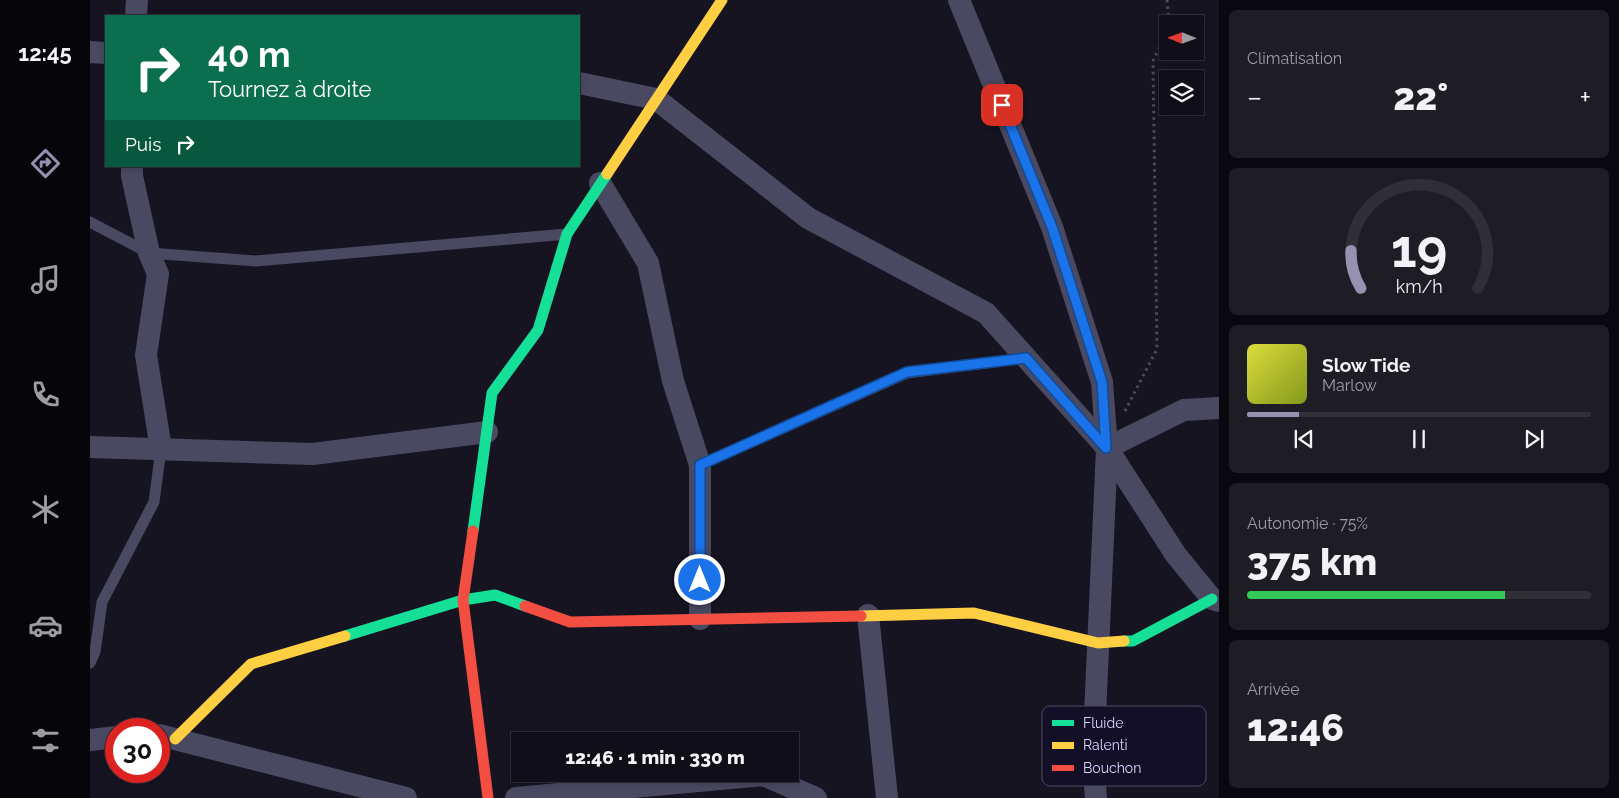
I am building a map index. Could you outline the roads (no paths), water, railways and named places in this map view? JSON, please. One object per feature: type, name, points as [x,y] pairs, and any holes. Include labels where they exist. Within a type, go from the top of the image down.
[{"type":"street","points":[[136,15],[137,0]]},
{"type":"street","points":[[488,798],[463,600],[492,393],[538,330],[566,234],[722,0]]},
{"type":"street","points":[[959,0],[1052,227],[1102,382],[1106,448],[1095,706]]},
{"type":"street","points":[[90,52],[105,52]]},
{"type":"street","points":[[170,734],[251,664],[463,600],[495,595],[570,622],[974,613],[1098,643],[1133,641],[1215,600],[1176,555],[1106,448],[986,312],[808,218],[656,99],[580,83]]},
{"type":"street","points":[[132,167],[132,176],[149,253],[158,274],[146,355],[161,449]]},
{"type":"street","points":[[600,183],[648,263],[673,381],[700,465],[700,619]]},
{"type":"street","points":[[1106,448],[1184,410],[1219,408]]},
{"type":"street","points":[[90,447],[313,454],[487,432]]},
{"type":"street","points":[[868,615],[887,798]]},
{"type":"street","points":[[90,740],[105,738]]},
{"type":"street","points":[[170,738],[406,798]]},
{"type":"street","points":[[516,798],[763,775],[816,798]]},
{"type":"lane","points":[[90,222],[149,253],[256,261],[566,234]]},
{"type":"lane","points":[[700,465],[907,372],[1026,358]]},
{"type":"lane","points":[[90,663],[95,652],[102,602],[154,502],[161,449]]}]
